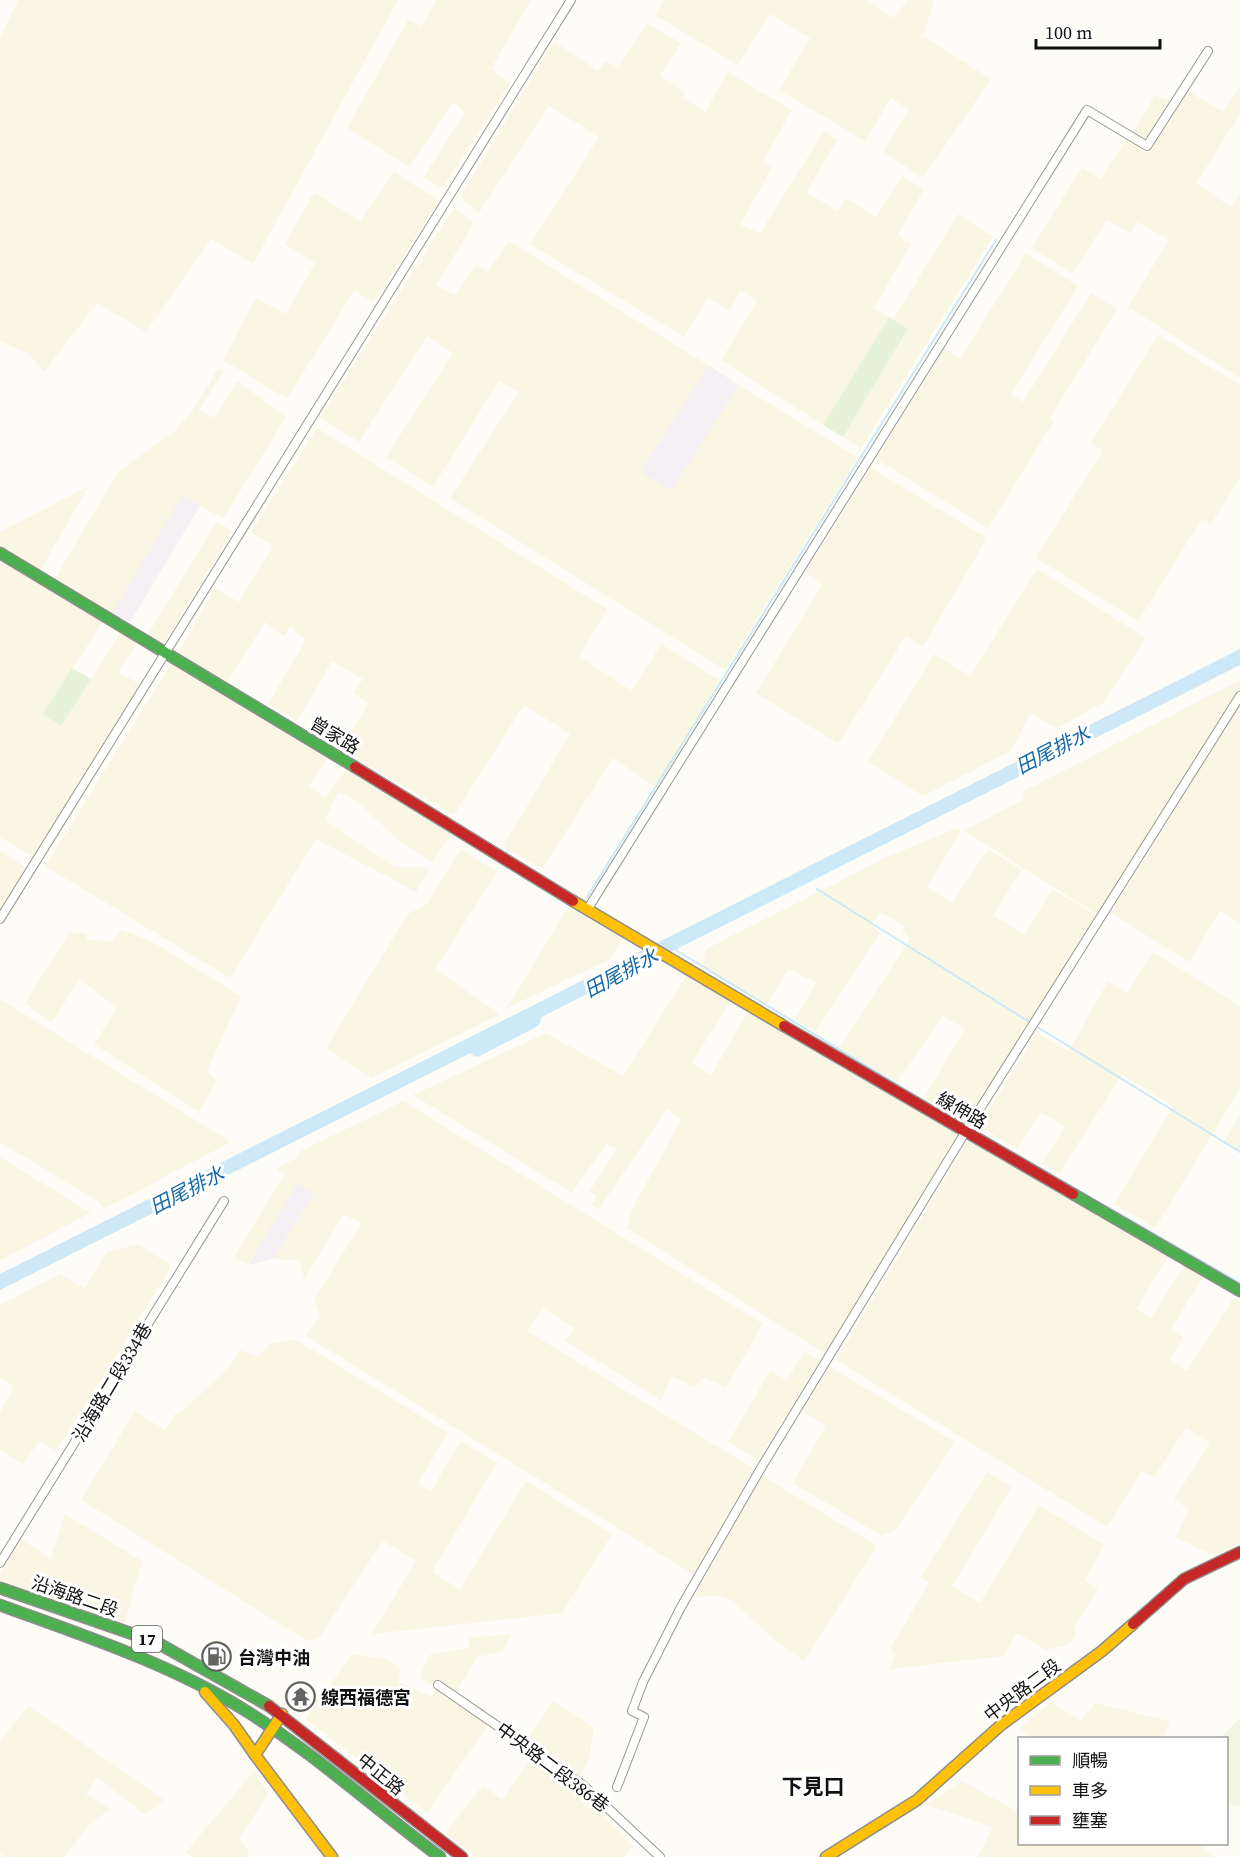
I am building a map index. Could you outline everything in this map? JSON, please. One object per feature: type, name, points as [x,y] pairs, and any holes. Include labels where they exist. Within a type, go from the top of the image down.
[{"type":"street","points":[[0,919],[571,0]]},
{"type":"street","points":[[587,910],[1087,110],[1147,146],[1208,51]]},
{"type":"street","name":"曾家路","points":[[0,553],[652,948]]},
{"type":"street","points":[[617,1786],[644,1717],[632,1711],[643,1682],[681,1607],[761,1468],[966,1131],[1240,696]]},
{"type":"street","name":"線伸路","points":[[652,948],[1240,1291]]},
{"type":"street","name":"沿海路二段334巷","points":[[0,1563],[224,1201]]},
{"type":"street","name":"中央路二段","points":[[826,1857],[917,1800],[1001,1725],[1102,1652],[1184,1580],[1240,1552]]},
{"type":"street","name":"沿海路二段","points":[[0,1588],[156,1642],[230,1682],[282,1714]]},
{"type":"street","name":"沿海路二段","points":[[0,1605],[128,1652],[200,1687],[273,1728]]},
{"type":"street","name":"中央路二段386巷","points":[[438,1685],[583,1785],[660,1857]]},
{"type":"street","points":[[200,1687],[234,1725],[332,1857]]},
{"type":"street","points":[[255,1755],[282,1714]]},
{"type":"street","name":"中正路","points":[[282,1714],[380,1795],[462,1857]]},
{"type":"street","name":"中正路","points":[[273,1728],[382,1816],[440,1857]]},
{"type":"shaded area","points":[[18,0],[398,0],[253,264],[211,239],[146,332],[97,303],[44,372],[28,353],[0,341],[0,38]]},
{"type":"shaded area","points":[[437,0],[531,0],[491,69],[510,83],[443,188],[423,178],[465,113],[453,102],[409,167],[347,128],[408,20],[421,26]]},
{"type":"shaded area","points":[[664,0],[867,0],[893,18],[908,0],[934,0],[923,36],[991,79],[923,178],[883,152],[909,110],[891,98],[865,141],[779,90],[810,38],[770,14],[738,65],[655,15]]},
{"type":"shaded area","points":[[647,23],[681,43],[660,75],[685,93],[682,97],[705,112],[728,72],[792,110],[762,163],[772,167],[740,225],[760,233],[824,131],[837,140],[806,192],[838,211],[846,198],[876,217],[902,176],[924,189],[898,234],[911,244],[874,308],[889,317],[823,425],[721,360],[757,301],[741,291],[729,311],[708,298],[684,337],[530,244],[599,137],[549,106],[479,213],[460,197],[554,41],[598,71],[605,61],[618,67]]},
{"type":"shaded area","points":[[1240,85],[1240,114],[1196,183],[1231,207],[1240,194],[1240,378],[1128,307],[1169,240],[1137,222],[1130,233],[1106,220],[1073,274],[1032,248],[1082,167],[1100,179],[1126,140],[1146,153],[1186,90],[1223,112]]},
{"type":"shaded area","points":[[1155,95],[1170,101],[1144,141],[1132,134]]},
{"type":"shaded area","points":[[394,172],[439,201],[374,302],[354,291],[287,399],[223,360],[256,298],[286,314],[315,263],[285,244],[314,192],[360,221]]},
{"type":"shaded area","points":[[454,208],[474,223],[436,285],[455,295],[476,264],[488,272],[509,241],[708,365],[640,471],[671,491],[739,385],[858,458],[725,670],[450,498],[519,392],[499,381],[433,487],[386,457],[453,353],[427,336],[359,442],[320,418]]},
{"type":"shaded area","points":[[958,214],[993,237],[861,448],[843,437],[908,330],[893,320]]},
{"type":"shaded area","points":[[1026,253],[1078,286],[1011,394],[1023,402],[1091,293],[1117,309],[1050,418],[1054,421],[988,528],[876,459],[944,349],[960,359]]},
{"type":"shaded area","points":[[1158,335],[1240,385],[1240,478],[1211,524],[1202,519],[1138,621],[1036,558],[1103,450],[1091,443]]},
{"type":"shaded area","points":[[708,365],[739,385],[672,492],[640,472]]},
{"type":"shaded area","points":[[218,368],[224,371],[199,410],[214,418],[237,381],[286,417],[223,519],[182,495],[111,614],[53,582],[118,472],[176,430],[195,407]]},
{"type":"shaded area","points":[[317,428],[607,609],[579,656],[632,691],[661,644],[721,681],[658,789],[613,758],[542,869],[503,846],[570,734],[524,705],[454,815],[340,749],[368,704],[353,693],[363,679],[332,661],[297,721],[268,704],[306,640],[290,627],[284,636],[265,622],[227,683],[178,652],[215,588],[239,602],[273,546],[251,532]]},
{"type":"shaded area","points":[[871,468],[987,538],[923,647],[906,636],[838,744],[756,693],[822,585],[806,572]]},
{"type":"shaded area","points":[[89,486],[35,579],[0,557],[0,532]]},
{"type":"shaded area","points":[[182,495],[200,506],[129,624],[111,614]]},
{"type":"shaded area","points":[[217,521],[232,531],[163,645],[147,636]]},
{"type":"shaded area","points":[[0,560],[103,621],[43,714],[61,725],[121,632],[137,643],[118,672],[141,685],[33,857],[0,837]]},
{"type":"shaded area","points":[[1037,569],[1146,638],[1103,703],[1057,728],[1030,714],[1011,751],[923,796],[868,762],[934,654],[970,676]]},
{"type":"shaded area","points":[[171,664],[327,758],[309,786],[325,797],[347,769],[453,833],[432,862],[399,841],[357,801],[338,792],[325,820],[395,867],[423,867],[429,870],[416,892],[316,839],[230,978],[45,866]]},
{"type":"shaded area","points":[[1240,680],[1240,688],[1098,915],[964,831],[1024,799],[1022,792]]},
{"type":"shaded area","points":[[1240,704],[1240,923],[1220,911],[1189,962],[1111,913]]},
{"type":"shaded area","points":[[957,828],[961,831],[927,887],[952,903],[988,849],[1022,870],[993,915],[1025,935],[1052,889],[1097,916],[966,1124],[924,1097],[965,1029],[943,1016],[897,1082],[839,1048],[910,939],[902,930],[905,926],[880,912],[872,924],[880,933],[815,1032],[795,1019],[816,983],[788,969],[766,1005],[703,968],[706,949],[887,857]]},
{"type":"shaded area","points":[[461,849],[497,872],[435,969],[500,1014],[371,1078],[330,1051],[327,1046],[408,914],[427,904]]},
{"type":"shaded area","points":[[0,851],[26,867],[0,910]]},
{"type":"shaded area","points":[[570,904],[626,935],[610,959],[507,1008]]},
{"type":"shaded area","points":[[121,930],[149,940],[241,996],[207,1071],[217,1080],[199,1112],[94,1044],[117,1008],[79,979],[52,1023],[25,1003],[70,932],[86,934],[87,939],[112,942]]},
{"type":"shaded area","points":[[1153,952],[1240,1006],[1240,1089],[1155,1228],[1114,1204],[1173,1106],[1122,1075],[1059,1173],[1042,1163],[1065,1127],[1041,1112],[1017,1149],[979,1126],[1037,1033],[1069,1051],[1108,981],[1127,993]]},
{"type":"shaded area","points":[[687,975],[731,1000],[692,1063],[711,1075],[748,1012],[959,1135],[825,1354],[627,1228],[631,1211],[681,1120],[667,1109],[599,1209],[591,1205],[596,1196],[589,1192],[617,1149],[606,1144],[572,1193],[413,1095],[546,1033],[623,1076]]},
{"type":"shaded area","points":[[0,999],[231,1142],[104,1209],[96,1200],[0,1142]]},
{"type":"shaded area","points":[[403,1101],[763,1324],[726,1387],[703,1378],[694,1387],[672,1376],[661,1400],[565,1341],[574,1328],[543,1308],[527,1331],[753,1468],[694,1575],[306,1336],[320,1316],[314,1299],[362,1223],[343,1214],[304,1280],[300,1261],[273,1259],[314,1193],[297,1183],[248,1265],[234,1257],[284,1175],[277,1169],[296,1158],[299,1152]]},
{"type":"shaded area","points":[[1240,1115],[1240,1152],[1224,1142]]},
{"type":"shaded area","points":[[968,1141],[1169,1255],[1136,1309],[1151,1318],[1185,1264],[1203,1277],[1171,1329],[1183,1337],[1170,1359],[1187,1371],[1234,1297],[1240,1301],[1240,1543],[1214,1556],[1176,1537],[1189,1510],[1174,1499],[1210,1443],[1186,1428],[1154,1477],[1142,1471],[1107,1527],[836,1360]]},
{"type":"shaded area","points":[[0,1157],[91,1213],[0,1260]]},
{"type":"shaded area","points":[[297,1183],[314,1193],[273,1259],[248,1265]]},
{"type":"shaded area","points":[[138,1244],[172,1266],[56,1451],[40,1441],[22,1464],[0,1450],[0,1413],[14,1386],[0,1379],[0,1305],[60,1274],[85,1288],[107,1252]]},
{"type":"shaded area","points":[[295,1339],[448,1433],[418,1483],[431,1491],[461,1441],[497,1463],[432,1572],[460,1589],[526,1481],[612,1534],[562,1613],[372,1634],[416,1561],[383,1541],[318,1639],[306,1640],[81,1500],[135,1411],[165,1430],[175,1414],[185,1409],[231,1365],[240,1350],[257,1357],[270,1344]]},
{"type":"shaded area","points":[[804,1352],[820,1360],[758,1460],[728,1442],[770,1371],[787,1380]]},
{"type":"shaded area","points":[[830,1367],[955,1442],[896,1529],[882,1536],[793,1483],[826,1426],[802,1411]]},
{"type":"shaded area","points":[[987,1472],[1012,1487],[952,1586],[980,1603],[1039,1505],[1104,1545],[1085,1580],[1098,1589],[1073,1629],[1077,1633],[1070,1644],[1046,1650],[1017,1633],[1004,1656],[889,1669],[896,1653],[890,1649],[929,1583],[921,1577]]},
{"type":"shaded area","points":[[761,1475],[877,1546],[804,1661],[776,1641],[731,1600],[717,1596],[694,1597]]},
{"type":"shaded area","points":[[65,1514],[142,1561],[122,1632],[0,1586],[0,1574],[21,1539],[51,1559]]},
{"type":"shaded area","points":[[511,1634],[503,1651],[477,1657],[452,1699],[489,1724],[427,1813],[306,1719],[352,1654],[386,1659],[401,1669],[398,1682],[431,1696],[437,1689],[420,1677],[429,1655],[468,1648],[469,1638]]},
{"type":"shaded area","points":[[553,1701],[594,1727],[589,1759],[576,1785],[524,1744]]},
{"type":"shaded area","points":[[1051,1702],[1081,1721],[1095,1703],[1170,1721],[1163,1737],[1030,1737],[1020,1729]]},
{"type":"shaded area","points":[[29,1706],[164,1800],[145,1815],[97,1777],[86,1794],[110,1809],[90,1824],[64,1857],[5,1857],[0,1853],[0,1741]]},
{"type":"shaded area","points":[[530,1759],[584,1796],[633,1846],[625,1857],[476,1857],[445,1833],[483,1785],[502,1800]]},
{"type":"shaded area","points":[[254,1771],[268,1794],[239,1839],[249,1851],[247,1857],[193,1857],[186,1852]]},
{"type":"shaded area","points":[[962,1781],[1018,1811],[1018,1845],[1199,1845],[1214,1857],[978,1857],[993,1827],[926,1805]]},
{"type":"green space","points":[[889,317],[908,329],[843,437],[823,425]]},
{"type":"green space","points":[[72,668],[91,679],[61,726],[43,714]]},
{"type":"green space","points":[[1240,1718],[1240,1806],[1228,1804],[1228,1737],[1221,1737]]},
{"type":"water","points":[[1240,649],[1240,665],[0,1290],[0,1274]]},
{"type":"waterway","points":[[587,897],[996,240]]},
{"type":"waterway","points":[[817,889],[1031,1023]]},
{"type":"waterway","points":[[674,949],[936,1108]]},
{"type":"waterway","name":"田尾排水","points":[[477,1049],[533,1020]]},
{"type":"waterway","points":[[1036,1026],[1240,1152]]},
{"type":"waterway","points":[[951,1117],[1240,1283]]},
{"type":"traffic: fast","points":[[0,553],[355,767]]},
{"type":"traffic: fast","points":[[1073,1194],[1240,1291]]},
{"type":"traffic: fast","points":[[0,1588],[156,1642],[269,1706]]},
{"type":"traffic: fast","points":[[0,1605],[155,1664],[243,1709],[294,1743],[440,1857]]},
{"type":"traffic: slow","points":[[573,901],[784,1026]]},
{"type":"traffic: slow","points":[[826,1857],[917,1800],[1001,1725],[1102,1651],[1133,1624]]},
{"type":"traffic: slow","points":[[205,1692],[234,1725],[255,1755]]},
{"type":"traffic: slow","points":[[282,1714],[255,1755],[332,1857]]},
{"type":"traffic: jam","points":[[355,767],[573,901]]},
{"type":"traffic: jam","points":[[784,1026],[1073,1194]]},
{"type":"traffic: jam","points":[[1133,1624],[1184,1579],[1240,1552]]},
{"type":"traffic: jam","points":[[269,1706],[462,1857]]},
{"type":"place","name":"台灣中油","points":[[217,1657]]},
{"type":"place","name":"線西福德宮","points":[[300,1697]]},
{"type":"district","name":"下見口","points":[[813,1786]]}]
